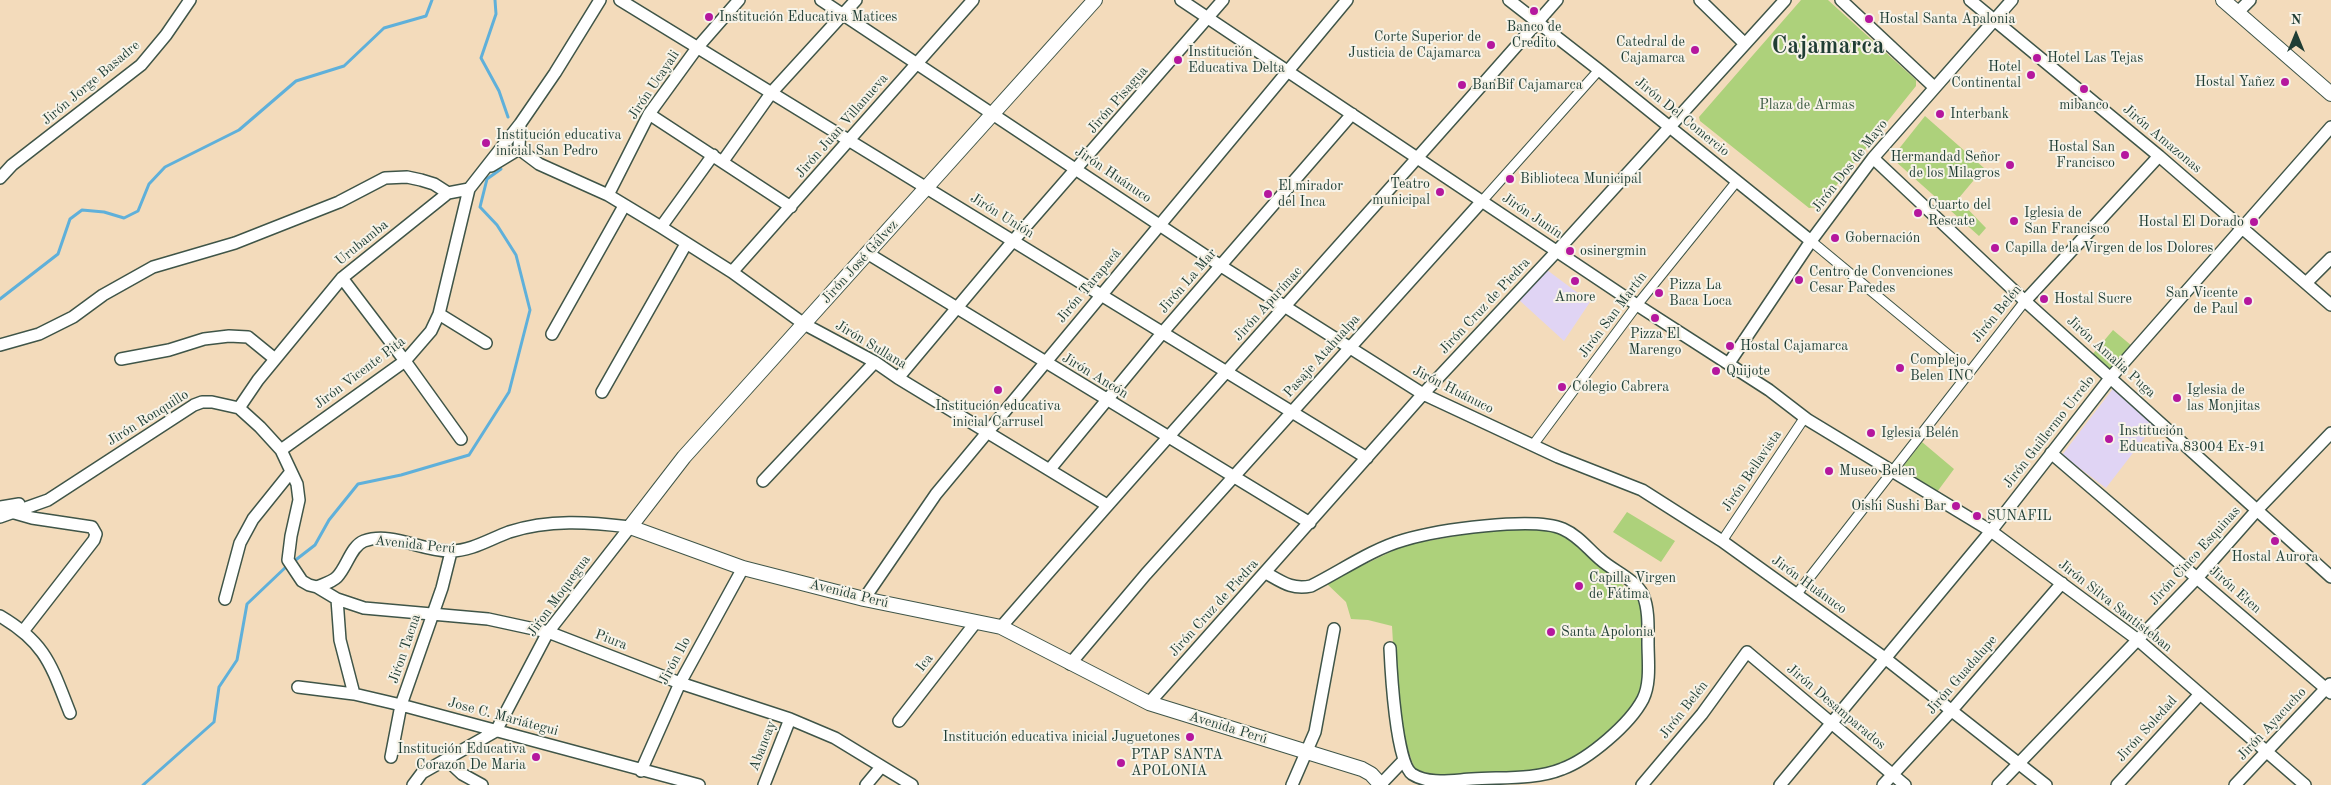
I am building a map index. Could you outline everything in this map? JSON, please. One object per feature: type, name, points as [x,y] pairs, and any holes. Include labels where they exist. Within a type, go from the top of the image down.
[{"type":"street","name":"Jirón Jorge Basadre","points":[[0,178],[12,165],[141,65],[166,35],[190,0]]},
{"type":"street","points":[[469,189],[520,124],[555,73],[600,0]]},
{"type":"street","name":"Jirón Unión","points":[[620,0],[1367,458]]},
{"type":"street","name":"Jirón Ucayali","points":[[608,195],[649,114],[697,48],[738,0]]},
{"type":"street","name":"Jirón Huánuco","points":[[821,0],[1221,266],[1423,394],[1533,445],[1642,490],[1722,541],[1886,659],[2046,785]]},
{"type":"street","points":[[661,227],[772,92],[856,0]]},
{"type":"street","name":"Jirón Juan Villanueva","points":[[732,272],[973,0]]},
{"type":"street","name":"Jirón José Gálvez","points":[[630,527],[684,458],[1095,0]]},
{"type":"street","name":"Jirón Junín","points":[[1181,0],[1419,157],[1637,305],[1729,363],[1805,417],[1891,471]]},
{"type":"street","name":"Jirón Pisagua","points":[[898,378],[956,307],[1223,0]]},
{"type":"street","name":"Jirón Tarapacá","points":[[864,599],[936,494],[1347,0]]},
{"type":"street","name":"Jirón Del Comercio","points":[[1509,0],[1669,126],[1810,241]]},
{"type":"street","name":"Jirón Apurímac","points":[[1001,627],[1107,505],[1286,307],[1557,0]]},
{"type":"street","points":[[1700,0],[1744,43]]},
{"type":"street","name":"Jirón Cruz de Piedra","points":[[1149,703],[1423,394],[1785,0]]},
{"type":"street","points":[[1841,0],[1934,87]]},
{"type":"street","name":"Jirón Amazonas","points":[[1970,0],[2159,156],[2331,305]]},
{"type":"street","name":"Jirón Dos de Mayo","points":[[1729,363],[1810,241],[1873,158],[2012,0]]},
{"type":"street","points":[[2223,0],[2331,94]]},
{"type":"street","points":[[2237,13],[2250,0]]},
{"type":"street","name":"Pasaje Atahualpa","points":[[1070,664],[1146,574],[1599,70]]},
{"type":"street","points":[[649,114],[791,207]]},
{"type":"street","name":"Jirón La Mar","points":[[1050,470],[1163,332],[1352,114]]},
{"type":"street","points":[[486,169],[518,149],[520,124]]},
{"type":"street","name":"Jirón Guillermo Urrelo","points":[[1780,785],[1991,531],[2111,376],[2331,127]]},
{"type":"street","name":"Jirón Sullana","points":[[518,149],[539,164],[608,195],[661,227],[732,272],[804,324],[875,362],[986,433],[1107,505]]},
{"type":"street","name":"Jirón Belén","points":[[1796,595],[1891,471],[2026,301],[2159,156]]},
{"type":"street","name":"Jirón Amalia Puga","points":[[1873,158],[2026,301],[2111,376],[2331,578]]},
{"type":"street","points":[[0,345],[39,334],[73,317],[103,295],[153,267],[235,243],[340,202],[385,178],[407,177],[421,180],[434,184],[448,193]]},
{"type":"street","name":"Jirón San Martín","points":[[1533,445],[1637,305],[1737,181]]},
{"type":"street","name":"Urubamba","points":[[239,408],[275,359],[342,278],[448,193],[469,189]]},
{"type":"street","name":"Jirón Vicente Pita","points":[[281,450],[406,361],[431,332],[439,314],[469,189]]},
{"type":"street","points":[[552,334],[624,206]]},
{"type":"street","points":[[1810,241],[1969,372]]},
{"type":"street","points":[[602,392],[686,244]]},
{"type":"street","name":"Jirón Ancón","points":[[867,253],[1167,438],[1310,523]]},
{"type":"street","points":[[2306,284],[2331,258]]},
{"type":"street","points":[[342,278],[406,361],[461,439]]},
{"type":"street","points":[[439,314],[486,343]]},
{"type":"street","points":[[121,359],[169,350],[204,339],[229,336],[248,337],[275,359]]},
{"type":"street","points":[[763,481],[875,362]]},
{"type":"street","name":"Jirón Ronquillo","points":[[0,517],[5,509],[48,500],[194,405],[202,402],[212,402],[239,408],[281,450],[290,473],[297,484],[299,500],[291,536],[290,564],[302,581],[316,587]]},
{"type":"street","name":"Jirón Bellavista","points":[[1722,541],[1805,417]]},
{"type":"street","name":"Jirón Cinco Esquinas","points":[[1998,785],[2197,578],[2257,510],[2331,432]]},
{"type":"street","name":"Jirón Eten","points":[[2051,453],[2329,688]]},
{"type":"street","name":"Jirón Silva Santisteban","points":[[1891,471],[1991,531],[2138,640],[2305,785]]},
{"type":"street","points":[[225,599],[240,543],[253,519],[290,473]]},
{"type":"street","points":[[5,509],[32,518],[92,527],[96,534],[94,540],[24,630]]},
{"type":"street","name":"Avenida Perú","points":[[316,587],[338,577],[355,549],[362,542],[370,539],[382,539],[451,552],[466,549],[534,525],[586,522],[630,527],[743,568],[864,599],[1001,627],[1149,703],[1362,769],[1374,782]]},
{"type":"street","points":[[1266,572],[1292,588],[1302,588],[1311,586],[1405,540],[1472,528],[1531,524],[1562,528],[1580,540],[1607,565],[1629,580],[1643,595],[1649,622],[1647,680],[1644,697],[1630,718],[1587,756],[1562,770],[1538,776],[1483,782],[1428,781],[1411,774],[1403,761],[1391,682],[1390,648]]},
{"type":"street","name":"Jiŕon Moquegua","points":[[496,731],[548,632],[630,527]]},
{"type":"street","name":"Jiŕon Tacna","points":[[392,757],[401,705],[434,613],[451,552]]},
{"type":"street","name":"Jirón Ilo","points":[[641,771],[680,683],[743,568]]},
{"type":"street","name":"Jirón Guadalupe","points":[[1883,785],[1952,710],[2062,583]]},
{"type":"street","name":"Piura","points":[[316,587],[337,599],[364,608],[488,618],[548,632],[680,683],[790,719],[834,738],[881,767]]},
{"type":"street","points":[[337,599],[340,640],[354,694]]},
{"type":"street","points":[[0,616],[24,630],[37,644],[53,669],[70,713]]},
{"type":"street","name":"Ica","points":[[898,722],[976,622]]},
{"type":"street","points":[[1292,785],[1307,753],[1320,710],[1334,629]]},
{"type":"street","name":"Jirón Belén","points":[[1642,785],[1702,714],[1748,652]]},
{"type":"street","name":"Jirón Desamparados","points":[[1748,652],[1905,785]]},
{"type":"street","name":"Jose C. Mariátegui","points":[[298,687],[354,694],[401,705],[641,771],[699,785]]},
{"type":"street","name":"Jirón Ayacucho","points":[[2235,785],[2329,688]]},
{"type":"street","name":"Jirón Soledad","points":[[2117,785],[2200,694]]},
{"type":"street","name":"Abancay","points":[[764,785],[790,719]]},
{"type":"street","points":[[413,785],[422,773],[496,731]]},
{"type":"street","points":[[447,760],[462,774],[482,785]]},
{"type":"street","points":[[1374,782],[1403,761]]},
{"type":"street","points":[[866,785],[881,767],[912,785]]},
{"type":"shaded area","points":[[1547,270],[1590,302],[1564,341],[1518,299]]},
{"type":"shaded area","name":"Institución Educativa 83004 Ex-91","points":[[2115,386],[2156,423],[2106,488],[2062,455]]},
{"type":"green space","name":"Plaza de Armas","points":[[1801,0],[1828,0],[1916,80],[1916,86],[1819,207],[1809,208],[1700,121],[1699,117]]},
{"type":"green space","points":[[1925,116],[1984,168],[1958,199],[1986,228],[1979,236],[1894,160],[1894,155]]},
{"type":"green space","points":[[2113,330],[2132,346],[2110,371],[2092,355]]},
{"type":"green space","points":[[1922,442],[1954,469],[1937,492],[1902,468]]},
{"type":"green space","points":[[1627,512],[1675,541],[1661,562],[1613,532]]},
{"type":"green space","points":[[1531,527],[1561,532],[1580,545],[1640,601],[1644,633],[1645,667],[1641,688],[1636,699],[1608,734],[1573,762],[1562,767],[1525,773],[1459,775],[1432,774],[1415,769],[1404,735],[1401,717],[1392,626],[1368,620],[1351,619],[1346,602],[1326,583],[1405,545],[1467,534]]},
{"type":"waterway","points":[[0,299],[58,254],[70,219],[82,210],[104,212],[124,218],[138,211],[149,184],[165,167],[239,130],[296,81],[344,66],[384,28],[426,16],[432,0]]},
{"type":"waterway","points":[[495,0],[496,14],[481,58],[499,91],[508,117]]},
{"type":"waterway","points":[[293,562],[315,545],[329,520],[358,484],[401,475],[469,455],[509,392],[530,310],[516,255],[497,225],[480,207],[487,179],[501,169]]},
{"type":"waterway","points":[[143,785],[214,722],[219,687],[237,660],[247,604],[288,565]]},
{"type":"place","name":"Banco de Credito","points":[[1534,11]]},
{"type":"place","name":"Institución Educativa Matices","points":[[709,17]]},
{"type":"place","name":"Hostal Santa Apalonia","points":[[1869,19]]},
{"type":"place","name":"Corte Superior de Justicia de Cajamarca","points":[[1491,45]]},
{"type":"place","name":"Catedral de Cajamarca","points":[[1695,50]]},
{"type":"place","name":"Hotel Las Tejas","points":[[2037,58]]},
{"type":"place","name":"Institución Educativa Delta","points":[[1178,60]]},
{"type":"place","name":"Hotel Continental","points":[[2031,75]]},
{"type":"place","name":"Hostal Yañez","points":[[2285,82]]},
{"type":"place","name":"BanBif Cajamarca","points":[[1462,85]]},
{"type":"place","name":"mibanco","points":[[2084,89]]},
{"type":"place","name":"Interbank","points":[[1940,114]]},
{"type":"place","name":"Institución educativa inicial San Pedro","points":[[486,143]]},
{"type":"place","name":"Hostal San Francisco","points":[[2125,155]]},
{"type":"place","name":"Hermandad Señor de los Milagros","points":[[2010,165]]},
{"type":"place","name":"Biblioteca Municipal","points":[[1510,179]]},
{"type":"place","name":"Teatro municipal","points":[[1440,192]]},
{"type":"place","name":"El mirador del Inca","points":[[1268,194]]},
{"type":"place","name":"Cuarto del Rescate","points":[[1918,213]]},
{"type":"place","name":"Iglesia de San Francisco","points":[[2014,221]]},
{"type":"place","name":"Hostal El Dorado","points":[[2254,222]]},
{"type":"place","name":"Gobernación","points":[[1835,238]]},
{"type":"place","name":"Capilla de la Virgen de los Dolores","points":[[1995,248]]},
{"type":"place","name":"osinergmin","points":[[1570,251]]},
{"type":"place","name":"Centro de Convenciones Cesar Paredes","points":[[1799,280]]},
{"type":"place","name":"Amore","points":[[1575,281]]},
{"type":"place","name":"Pizza La Baca Loca","points":[[1659,293]]},
{"type":"place","name":"Hostal Sucre","points":[[2044,299]]},
{"type":"place","name":"San Vicente de Paul","points":[[2248,301]]},
{"type":"place","name":"Pizza El Marengo","points":[[1655,318]]},
{"type":"place","name":"Hostal Cajamarca","points":[[1730,346]]},
{"type":"place","name":"Complejo Belen INC","points":[[1900,368]]},
{"type":"place","name":"Quijote","points":[[1716,371]]},
{"type":"place","name":"Colegio Cabrera","points":[[1562,387]]},
{"type":"place","name":"Institución educativa inicial Carrusel","points":[[998,390]]},
{"type":"place","name":"Iglesia de las Monjitas","points":[[2177,398]]},
{"type":"place","name":"Iglesia Belén","points":[[1871,433]]},
{"type":"place","name":"Institución Educativa 83004 Ex-91","points":[[2109,439]]},
{"type":"place","name":"Museo Belen","points":[[1829,471]]},
{"type":"place","name":"Oishi Sushi Bar","points":[[1956,506]]},
{"type":"place","name":"SUNAFIL","points":[[1977,516]]},
{"type":"place","name":"Hostal Aurora","points":[[2275,541]]},
{"type":"place","name":"Capilla Virgen de Fátima","points":[[1579,586]]},
{"type":"place","name":"Santa Apolonia","points":[[1551,632]]},
{"type":"place","name":"Institución educativa inicial Juguetones","points":[[1190,737]]},
{"type":"place","name":"Institución Educativa Corazon De Maria","points":[[536,757]]},
{"type":"place","name":"PTAP SANTA APOLONIA","points":[[1121,763]]},
{"type":"district","name":"Cajamarca","points":[[1828,47]]}]
